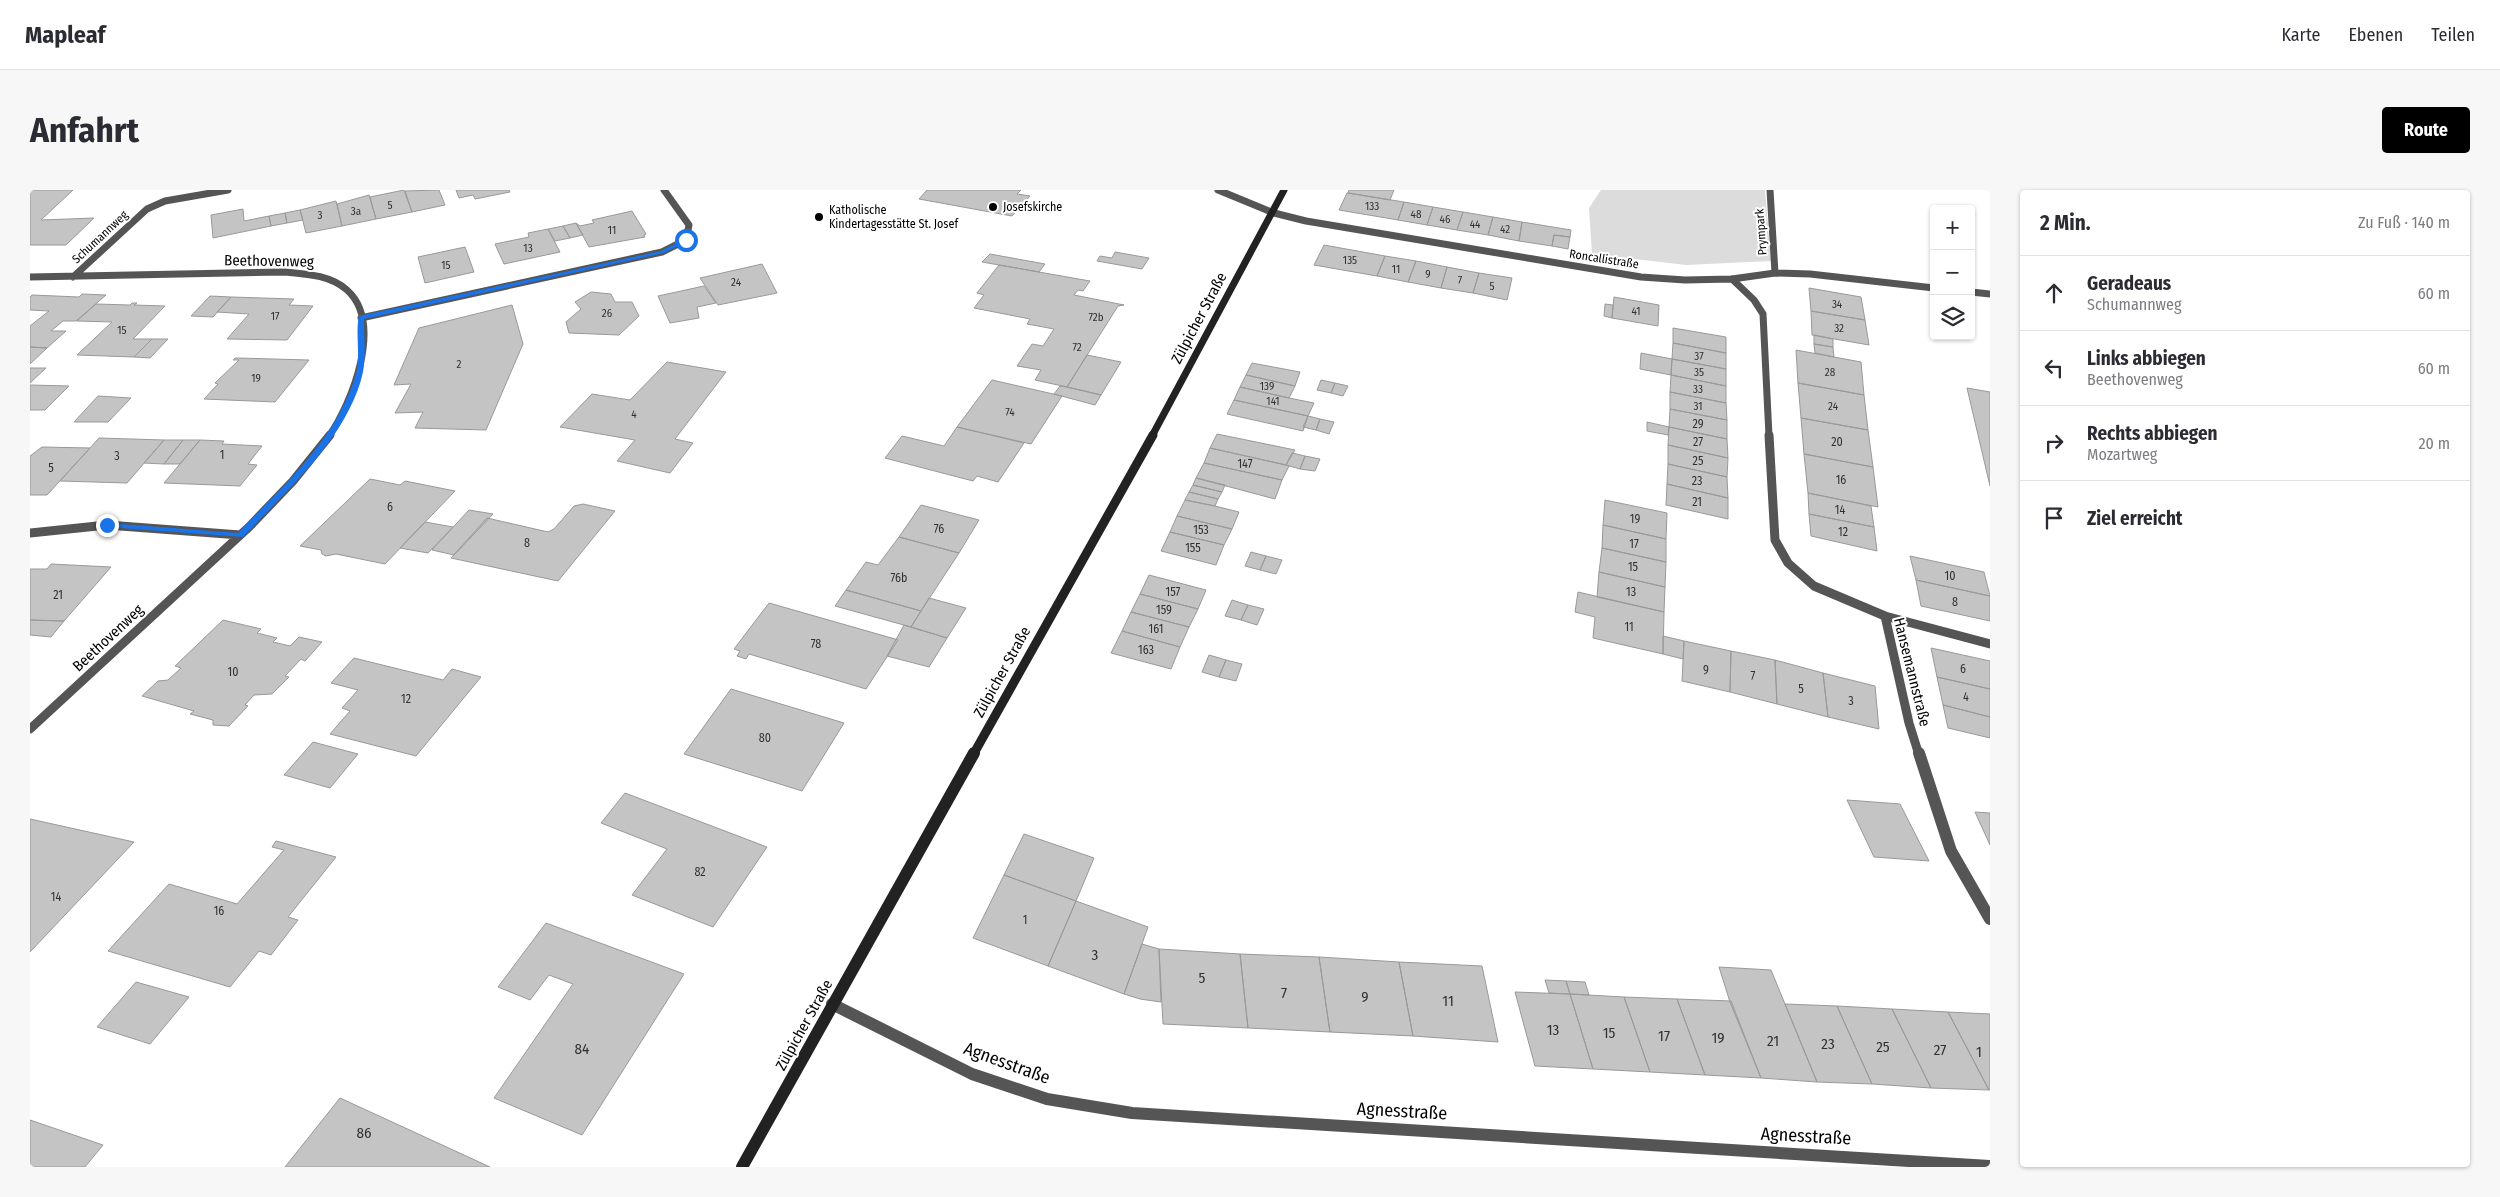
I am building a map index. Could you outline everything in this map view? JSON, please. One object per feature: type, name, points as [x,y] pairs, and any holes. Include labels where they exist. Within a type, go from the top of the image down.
[{"type":"street","name":"Schumannweg","points":[[73,277],[147,208],[166,201],[228,190]]},
{"type":"street","points":[[361,318],[662,252],[686,240],[689,225],[664,190]]},
{"type":"street","name":"Roncallistraße","points":[[1218,190],[1274,212],[1306,221],[1641,277],[1685,280],[1732,279],[1775,273],[1810,274],[1930,288]]},
{"type":"street","name":"Zülpicher Straße","points":[[742,1167],[1156,429],[1274,212],[1284,190]]},
{"type":"street","name":"Prympark","points":[[1770,190],[1775,273]]},
{"type":"street","name":"Beethovenweg","points":[[30,277],[285,272],[313,274],[334,279],[347,288],[361,318],[360,372],[346,409],[329,436],[304,468],[240,535],[30,729]]},
{"type":"street","name":"Hansemannstraße","points":[[1732,279],[1754,300],[1763,314],[1775,540],[1788,563],[1814,586],[1885,616],[1909,723],[1951,851],[1990,919]]},
{"type":"street","points":[[1975,292],[1990,294]]},
{"type":"street","points":[[30,533],[107,525],[240,535]]},
{"type":"street","points":[[1885,616],[1990,644]]},
{"type":"street","name":"Agnesstraße","points":[[832,1004],[972,1074],[1046,1098],[1132,1113],[1990,1166]]},
{"type":"shaded area","points":[[1601,190],[1765,190],[1771,261],[1686,265],[1592,254],[1589,208]]},
{"type":"building","points":[[30,190],[73,190],[41,220],[94,218],[66,245],[30,245]]},
{"type":"building","points":[[404,190],[412,212],[376,219],[370,197]]},
{"type":"building","points":[[439,190],[445,205],[412,212],[405,191]]},
{"type":"building","points":[[456,190],[509,190],[510,192],[475,199],[473,195],[459,198]]},
{"type":"building","name":"Josefskirche","points":[[927,190],[1021,190],[1017,194],[1030,196],[1012,216],[919,199]]},
{"type":"building","points":[[1349,190],[1394,190],[1390,200],[1348,193]]},
{"type":"building","points":[[1347,193],[1404,202],[1398,220],[1339,210]]},
{"type":"building","points":[[369,195],[376,219],[342,226],[337,204]]},
{"type":"building","points":[[336,201],[342,226],[306,233],[300,210]]},
{"type":"building","points":[[1404,202],[1433,207],[1427,225],[1398,220]]},
{"type":"building","points":[[1433,207],[1463,212],[1457,230],[1427,225]]},
{"type":"building","points":[[243,209],[244,221],[269,216],[271,226],[213,238],[211,215]]},
{"type":"building","points":[[300,210],[303,220],[287,223],[285,213]]},
{"type":"building","points":[[632,211],[646,234],[644,235],[645,237],[589,247],[576,223],[580,226],[594,223],[592,220]]},
{"type":"building","points":[[1463,212],[1493,217],[1488,235],[1457,230]]},
{"type":"building","points":[[285,213],[287,223],[271,226],[269,216]]},
{"type":"building","points":[[1493,217],[1522,222],[1519,241],[1488,235]]},
{"type":"building","points":[[1522,222],[1571,230],[1570,237],[1554,235],[1552,246],[1519,241]]},
{"type":"building","points":[[576,223],[583,235],[570,238],[563,226]]},
{"type":"building","points":[[563,226],[570,238],[555,241],[548,229]]},
{"type":"building","points":[[548,229],[560,252],[504,264],[495,244],[529,237],[528,233]]},
{"type":"building","points":[[1554,235],[1570,237],[1568,249],[1552,246]]},
{"type":"building","points":[[1324,245],[1385,256],[1377,276],[1314,265]]},
{"type":"building","points":[[465,247],[474,272],[425,283],[418,257]]},
{"type":"building","points":[[1115,252],[1149,258],[1142,269],[1097,261],[1100,256],[1112,258]]},
{"type":"building","points":[[990,254],[1045,264],[1039,272],[982,262]]},
{"type":"building","points":[[1385,256],[1416,261],[1408,282],[1377,276]]},
{"type":"building","points":[[1416,261],[1447,267],[1441,288],[1408,282]]},
{"type":"building","points":[[762,264],[777,293],[718,305],[700,278]]},
{"type":"building","points":[[999,265],[1090,281],[1083,291],[1078,290],[1074,295],[1124,305],[1118,306],[1067,387],[1035,380],[1041,370],[1017,366],[1032,344],[1043,346],[1054,329],[1027,324],[1030,319],[974,308],[984,295],[977,293]]},
{"type":"building","points":[[1447,267],[1479,273],[1473,293],[1441,288]]},
{"type":"building","points":[[1479,273],[1512,278],[1507,300],[1473,293]]},
{"type":"building","points":[[704,286],[716,303],[697,307],[699,318],[670,323],[658,296]]},
{"type":"building","points":[[1809,288],[1861,297],[1865,320],[1811,311]]},
{"type":"building","points":[[591,292],[611,294],[615,302],[632,302],[639,316],[619,335],[569,333],[566,322],[581,309],[575,302]]},
{"type":"building","points":[[82,294],[106,295],[76,321],[63,321],[51,331],[66,331],[47,348],[30,347],[30,326],[49,311],[30,310],[30,297],[32,295],[79,297]]},
{"type":"building","points":[[210,296],[231,297],[213,317],[191,316]]},
{"type":"building","points":[[231,297],[294,299],[289,305],[313,306],[287,340],[227,339],[249,314],[217,312]]},
{"type":"building","points":[[1614,297],[1659,305],[1658,326],[1612,318]]},
{"type":"building","points":[[137,303],[134,305],[165,306],[133,339],[152,339],[134,357],[77,355],[112,322],[77,321],[96,304],[130,305]]},
{"type":"building","points":[[1605,304],[1613,305],[1612,318],[1604,316]]},
{"type":"building","points":[[512,305],[523,344],[486,430],[415,428],[423,412],[395,413],[411,384],[394,385],[419,328]]},
{"type":"building","points":[[1811,311],[1865,320],[1869,345],[1812,335]]},
{"type":"building","points":[[1673,328],[1726,337],[1726,353],[1673,343]]},
{"type":"building","points":[[1814,335],[1833,339],[1833,347],[1814,344]]},
{"type":"building","points":[[152,339],[168,339],[150,358],[134,357]]},
{"type":"building","points":[[1673,343],[1726,353],[1726,369],[1672,359]]},
{"type":"building","points":[[1814,344],[1833,347],[1834,357],[1815,353]]},
{"type":"building","points":[[30,347],[47,348],[30,364]]},
{"type":"building","points":[[1796,350],[1861,362],[1864,395],[1798,383]]},
{"type":"building","points":[[1641,353],[1672,359],[1671,375],[1640,369]]},
{"type":"building","points":[[1087,355],[1121,362],[1101,395],[1067,387]]},
{"type":"building","points":[[235,358],[309,360],[275,402],[204,399],[218,384],[215,383],[239,360],[233,360]]},
{"type":"building","points":[[1672,359],[1726,369],[1726,386],[1671,375]]},
{"type":"building","points":[[667,362],[726,372],[675,439],[693,443],[670,473],[617,461],[635,440],[560,427],[592,394],[630,400]]},
{"type":"building","points":[[1252,363],[1300,372],[1295,386],[1246,375]]},
{"type":"building","points":[[30,368],[46,368],[30,383]]},
{"type":"building","points":[[1246,375],[1295,386],[1289,398],[1240,387]]},
{"type":"building","points":[[1671,375],[1726,386],[1726,403],[1670,392]]},
{"type":"building","points":[[992,380],[1062,396],[1031,444],[957,427]]},
{"type":"building","points":[[1321,380],[1335,383],[1331,393],[1317,390]]},
{"type":"building","points":[[1335,383],[1348,386],[1343,396],[1331,393]]},
{"type":"building","points":[[1798,383],[1864,395],[1868,430],[1801,418]]},
{"type":"building","points":[[30,385],[69,386],[45,410],[30,410]]},
{"type":"building","points":[[1060,386],[1101,395],[1095,405],[1054,394]]},
{"type":"building","points":[[1240,387],[1314,403],[1308,416],[1234,400]]},
{"type":"building","points":[[1967,388],[1990,392],[1990,486]]},
{"type":"building","points":[[1670,392],[1726,403],[1727,420],[1670,409]]},
{"type":"building","points":[[98,396],[131,398],[108,422],[74,422]]},
{"type":"building","points":[[1234,400],[1308,416],[1303,431],[1227,414]]},
{"type":"building","points":[[1670,409],[1727,420],[1727,439],[1669,427]]},
{"type":"building","points":[[1308,416],[1320,419],[1316,430],[1303,427]]},
{"type":"building","points":[[1801,418],[1868,430],[1873,467],[1804,454]]},
{"type":"building","points":[[1320,419],[1334,422],[1329,434],[1316,430]]},
{"type":"building","points":[[1647,422],[1669,427],[1668,435],[1647,431]]},
{"type":"building","points":[[957,427],[1024,443],[998,482],[977,476],[973,481],[885,458],[902,436],[944,446]]},
{"type":"building","points":[[1669,427],[1727,439],[1728,458],[1668,445]]},
{"type":"building","points":[[1217,434],[1295,450],[1286,465],[1210,448]]},
{"type":"building","points":[[99,438],[164,440],[127,483],[60,481]]},
{"type":"building","points":[[164,440],[183,440],[164,464],[144,463]]},
{"type":"building","points":[[183,440],[200,440],[180,464],[164,464]]},
{"type":"building","points":[[200,440],[224,441],[222,444],[262,446],[248,464],[257,465],[240,486],[164,483]]},
{"type":"building","points":[[1668,445],[1728,458],[1727,477],[1668,464]]},
{"type":"building","points":[[42,447],[90,448],[47,495],[30,495],[30,456]]},
{"type":"building","points":[[1210,448],[1289,466],[1282,480],[1204,463]]},
{"type":"building","points":[[1292,453],[1305,456],[1300,469],[1286,465]]},
{"type":"building","points":[[1804,454],[1873,467],[1878,507],[1808,493]]},
{"type":"building","points":[[1305,456],[1320,459],[1315,471],[1300,469]]},
{"type":"building","points":[[1204,463],[1282,480],[1275,499],[1196,478]]},
{"type":"building","points":[[1668,464],[1727,477],[1728,498],[1667,484]]},
{"type":"building","points":[[1196,478],[1225,485],[1222,492],[1193,485]]},
{"type":"building","points":[[370,479],[400,485],[405,481],[455,491],[385,564],[336,554],[326,556],[322,554],[321,550],[300,546]]},
{"type":"building","points":[[1667,484],[1728,498],[1728,519],[1666,505]]},
{"type":"building","points":[[1193,485],[1222,492],[1218,499],[1189,492]]},
{"type":"building","points":[[1189,492],[1218,499],[1215,506],[1185,500]]},
{"type":"building","points":[[1808,493],[1871,506],[1874,527],[1809,514]]},
{"type":"building","points":[[1185,500],[1239,512],[1232,529],[1177,516]]},
{"type":"building","points":[[1605,500],[1667,513],[1666,539],[1603,525]]},
{"type":"building","points":[[583,504],[615,511],[558,581],[451,558],[487,518],[548,532],[554,529],[574,506]]},
{"type":"building","points":[[921,505],[979,520],[959,553],[899,537]]},
{"type":"building","points":[[469,510],[493,514],[454,555],[432,550]]},
{"type":"building","points":[[1809,514],[1874,527],[1877,551],[1811,536]]},
{"type":"building","points":[[1177,516],[1232,529],[1224,545],[1170,532]]},
{"type":"building","points":[[425,522],[453,527],[428,553],[400,548]]},
{"type":"building","points":[[1603,525],[1666,539],[1666,562],[1602,548]]},
{"type":"building","points":[[1170,532],[1224,545],[1216,565],[1161,551]]},
{"type":"building","points":[[899,537],[959,553],[921,611],[846,590],[866,562],[878,565]]},
{"type":"building","points":[[1602,548],[1666,562],[1665,587],[1599,572]]},
{"type":"building","points":[[1251,552],[1266,556],[1260,570],[1245,566]]},
{"type":"building","points":[[1266,556],[1282,560],[1276,574],[1260,570]]},
{"type":"building","points":[[1910,556],[1984,572],[1990,596],[1916,580]]},
{"type":"building","points":[[51,564],[111,567],[64,621],[30,620],[30,569],[47,569]]},
{"type":"building","points":[[1599,572],[1665,587],[1664,612],[1597,597]]},
{"type":"building","points":[[1149,575],[1206,590],[1198,609],[1140,594]]},
{"type":"building","points":[[1916,580],[1990,596],[1990,621],[1921,606]]},
{"type":"building","points":[[846,590],[921,611],[911,627],[835,606]]},
{"type":"building","points":[[1578,592],[1664,612],[1663,654],[1593,638],[1595,617],[1575,612]]},
{"type":"building","points":[[1140,594],[1198,609],[1189,627],[1131,612]]},
{"type":"building","points":[[929,598],[966,608],[947,638],[911,627]]},
{"type":"building","points":[[1232,600],[1248,605],[1241,620],[1225,616]]},
{"type":"building","points":[[769,603],[898,640],[866,689],[749,654],[746,659],[737,656],[740,651],[734,649]]},
{"type":"building","points":[[1248,605],[1264,609],[1257,625],[1241,620]]},
{"type":"building","points":[[1131,612],[1189,627],[1180,647],[1122,631]]},
{"type":"building","points":[[30,620],[64,621],[51,637],[30,635]]},
{"type":"building","points":[[223,620],[261,629],[257,633],[277,638],[273,642],[290,646],[299,637],[322,642],[305,661],[301,659],[285,676],[289,677],[272,694],[254,695],[245,705],[248,706],[229,726],[213,725],[213,720],[190,714],[194,711],[142,696],[158,681],[168,680],[181,668],[175,666]]},
{"type":"building","points":[[904,625],[947,638],[929,667],[887,656]]},
{"type":"building","points":[[1122,631],[1180,647],[1171,669],[1111,653]]},
{"type":"building","points":[[1663,636],[1684,641],[1683,659],[1663,654]]},
{"type":"building","points":[[1684,641],[1731,651],[1730,692],[1682,681]]},
{"type":"building","points":[[1931,648],[1990,661],[1990,689],[1937,677]]},
{"type":"building","points":[[1731,651],[1775,660],[1777,704],[1730,692]]},
{"type":"building","points":[[1209,655],[1226,660],[1219,677],[1202,672]]},
{"type":"building","points":[[354,658],[443,680],[452,669],[481,677],[416,756],[330,734],[350,711],[342,708],[358,690],[331,683]]},
{"type":"building","points":[[1226,660],[1242,664],[1236,681],[1219,677]]},
{"type":"building","points":[[1775,660],[1823,673],[1828,717],[1777,704]]},
{"type":"building","points":[[1823,673],[1875,686],[1879,729],[1828,717]]},
{"type":"building","points":[[1937,677],[1990,689],[1990,717],[1943,705]]},
{"type":"building","points":[[731,689],[844,723],[802,791],[684,754]]},
{"type":"building","points":[[1943,705],[1990,717],[1990,738],[1948,728]]},
{"type":"building","points":[[313,742],[358,754],[330,788],[284,775]]},
{"type":"building","points":[[625,793],[767,847],[713,927],[632,895],[667,849],[601,823]]},
{"type":"building","points":[[1847,800],[1900,804],[1929,861],[1874,857]]},
{"type":"building","points":[[1975,812],[1990,813],[1990,845]]},
{"type":"building","points":[[30,819],[134,842],[30,952]]},
{"type":"building","points":[[1024,834],[1094,858],[1076,901],[1004,875]]},
{"type":"building","points":[[276,841],[336,857],[288,917],[298,920],[271,955],[259,951],[230,987],[108,951],[169,884],[237,904],[284,850],[272,847]]},
{"type":"building","points":[[1004,875],[1076,901],[1048,966],[973,938]]},
{"type":"building","points":[[1076,901],[1148,927],[1124,994],[1048,966]]},
{"type":"building","points":[[546,923],[684,974],[582,1135],[494,1098],[573,984],[549,975],[530,1000],[498,987]]},
{"type":"building","points":[[1142,944],[1159,949],[1161,1002],[1140,999],[1124,994]]},
{"type":"building","points":[[1159,949],[1240,954],[1248,1028],[1163,1024]]},
{"type":"building","points":[[1240,954],[1319,957],[1330,1032],[1248,1028]]},
{"type":"building","points":[[1319,957],[1399,962],[1413,1036],[1330,1032]]},
{"type":"building","points":[[1399,962],[1482,966],[1498,1042],[1413,1036]]},
{"type":"building","points":[[1719,967],[1771,970],[1817,1082],[1761,1078],[1730,1002]]},
{"type":"building","points":[[1545,980],[1566,981],[1570,994],[1549,993]]},
{"type":"building","points":[[1566,981],[1585,982],[1589,995],[1570,994]]},
{"type":"building","points":[[136,982],[189,997],[150,1044],[97,1027]]},
{"type":"building","points":[[1515,992],[1570,994],[1593,1069],[1535,1066]]},
{"type":"building","points":[[1570,994],[1624,997],[1650,1072],[1593,1069]]},
{"type":"building","points":[[1624,997],[1677,999],[1705,1075],[1650,1072]]},
{"type":"building","points":[[1677,999],[1731,1001],[1761,1078],[1705,1075]]},
{"type":"building","points":[[1785,1004],[1837,1006],[1872,1084],[1817,1082]]},
{"type":"building","points":[[1837,1006],[1892,1009],[1931,1088],[1872,1084]]},
{"type":"building","points":[[1892,1009],[1948,1012],[1989,1090],[1931,1088]]},
{"type":"building","points":[[1948,1012],[1990,1014],[1990,1090],[1989,1090]]},
{"type":"building","points":[[340,1098],[490,1167],[285,1167]]},
{"type":"building","points":[[30,1120],[103,1145],[85,1167],[30,1167]]},
{"type":"place","name":"Josefskirche","points":[[993,207]]},
{"type":"place","name":"Katholische Kindertagesstätte St. Josef","points":[[819,217]]},
{"type":"route","points":[[107,525],[240,535],[304,468],[329,436],[346,409],[360,372],[361,318],[662,252],[686,240]]}]
